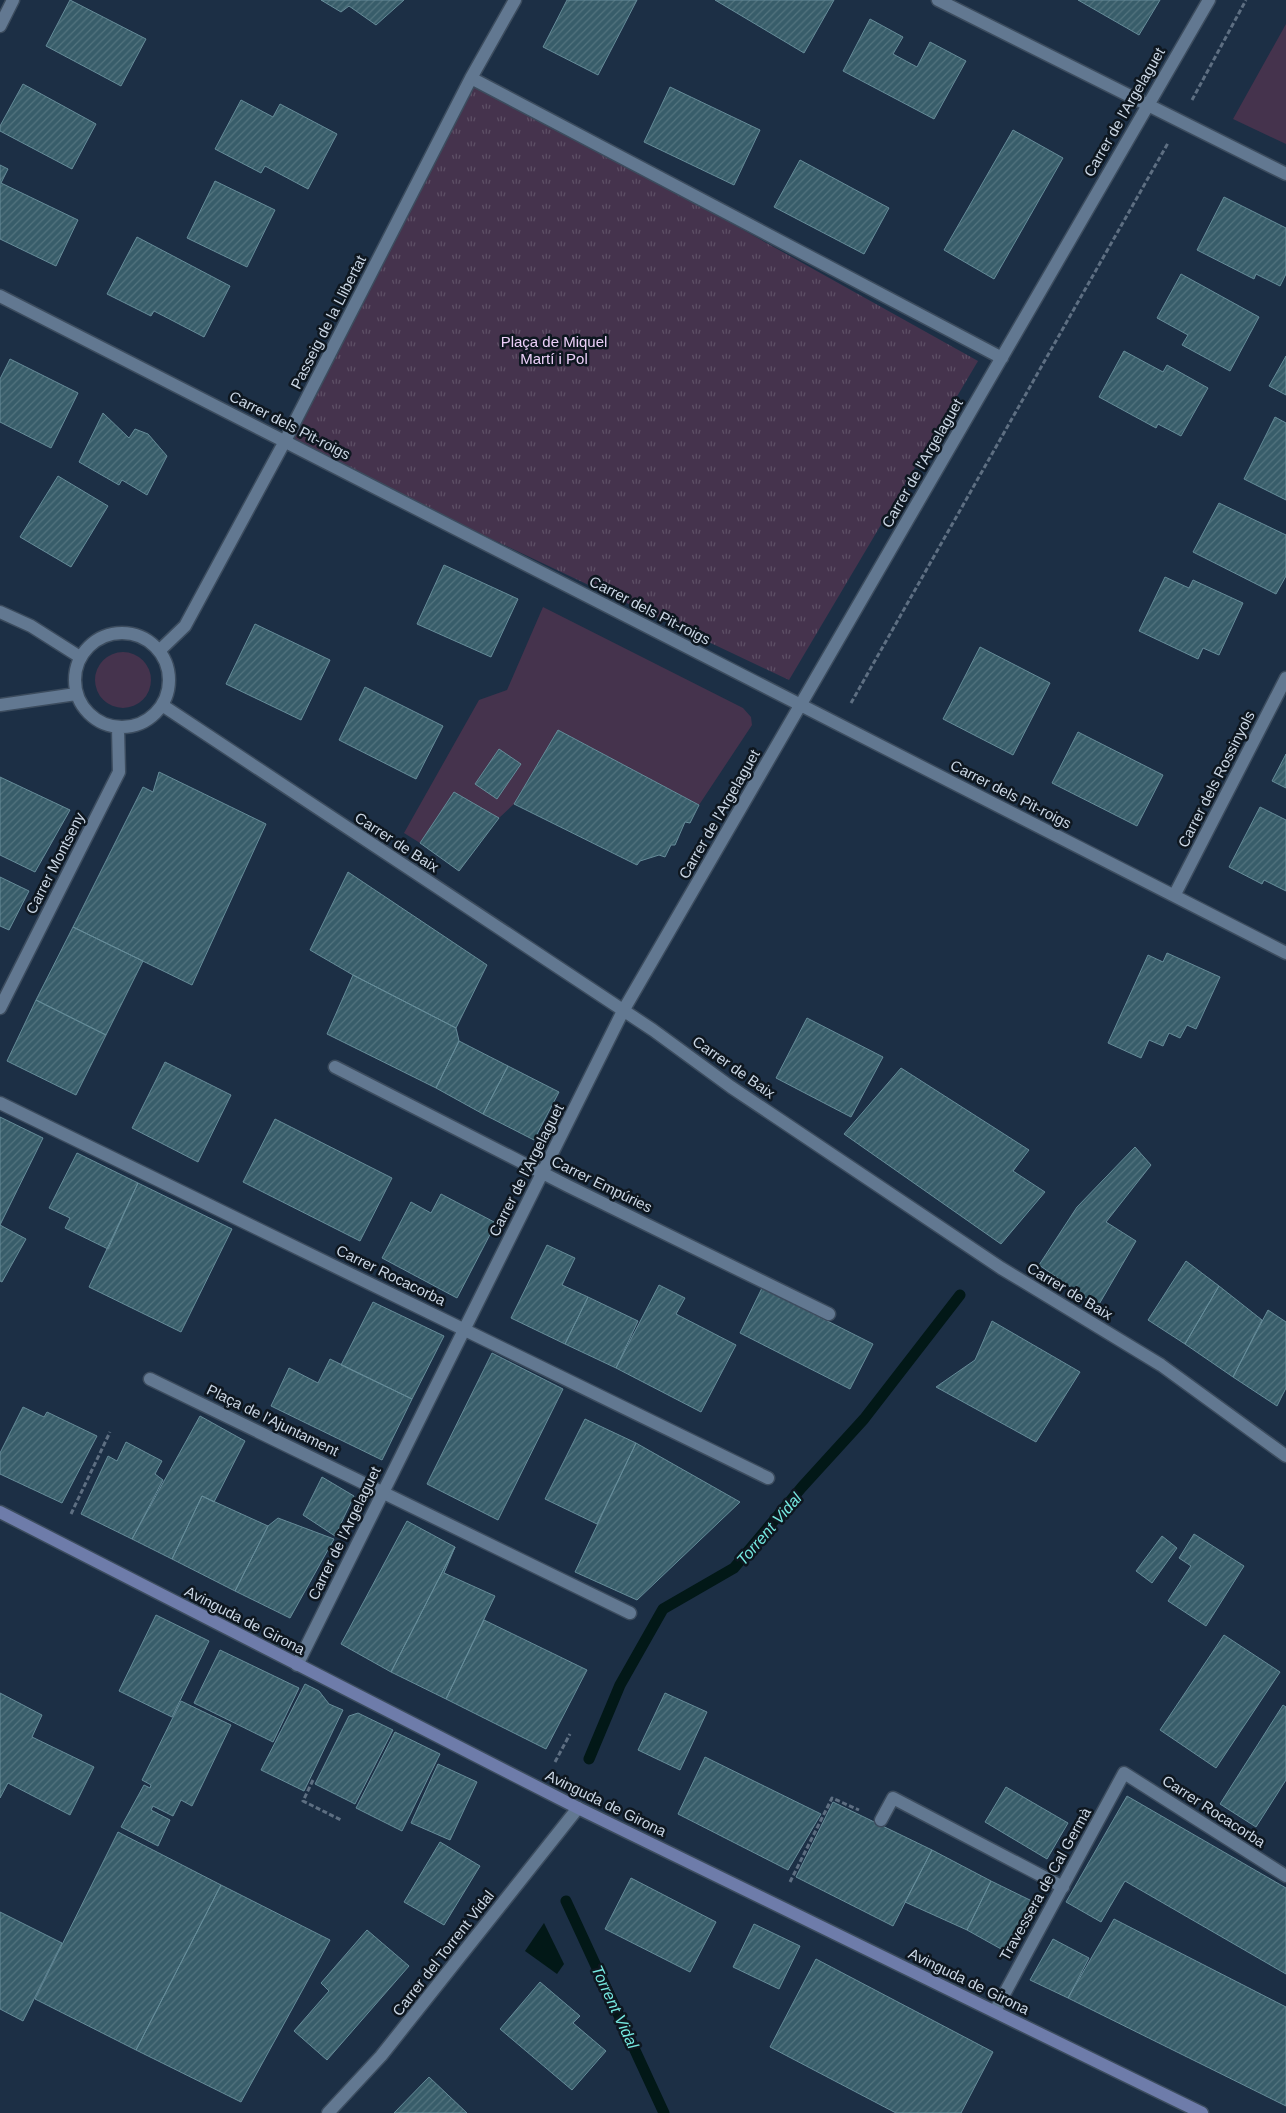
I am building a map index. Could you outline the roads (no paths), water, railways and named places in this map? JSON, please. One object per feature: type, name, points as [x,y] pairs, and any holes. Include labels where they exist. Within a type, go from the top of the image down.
[{"type":"main road","name":"Avinguda de Girona","points":[[0,1512],[578,1808],[1202,2113]]},
{"type":"street","points":[[0,26],[13,0]]},
{"type":"street","name":"Passeig de la Llibertat","points":[[159,651],[185,626],[285,441],[471,78],[515,0]]},
{"type":"street","points":[[938,0],[1286,174]]},
{"type":"street","name":"Carrer de l'Argelaguet","points":[[297,1665],[623,1010],[1209,0]]},
{"type":"street","points":[[471,78],[1002,358]]},
{"type":"street","name":"Carrer dels Pit-roigs","points":[[0,296],[801,706],[1175,894],[1286,953]]},
{"type":"street","points":[[0,612],[31,626],[80,657]]},
{"type":"street","points":[[118,633],[141,637],[159,651],[166,664],[169,678],[168,692],[162,705],[152,716],[140,724],[118,727],[104,724],[87,712],[76,694],[74,675],[80,657],[96,640],[118,633]]},
{"type":"street","name":"Carrer dels Rossinyols","points":[[1175,894],[1286,678]]},
{"type":"street","points":[[0,705],[76,694]]},
{"type":"street","name":"Carrer de Baix","points":[[162,705],[623,1010],[731,1087],[1001,1268],[1161,1365],[1286,1456]]},
{"type":"street","name":"Carrer Montseny","points":[[0,1008],[118,772],[118,727]]},
{"type":"street","name":"Carrer Empúries","points":[[335,1068],[829,1314]]},
{"type":"street","name":"Carrer Rocacorba","points":[[0,1103],[768,1478]]},
{"type":"street","name":"Plaça de l'Ajuntament","points":[[150,1379],[630,1614]]},
{"type":"street","name":"Carrer Rocacorba","points":[[1124,1773],[1286,1876]]},
{"type":"street","name":"Travessera de Cal Germà","points":[[995,2011],[1124,1773]]},
{"type":"street","points":[[881,1820],[893,1798],[1063,1887]]},
{"type":"street","name":"Carrer del Torrent Vidal","points":[[328,2113],[381,2056],[578,1808]]},
{"type":"waterway","name":"Torrent Vidal","points":[[589,1759],[620,1685],[663,1609],[734,1568],[802,1487],[864,1419],[960,1295]]},
{"type":"waterway","name":"Torrent Vidal","points":[[566,1901],[664,2113]]},
{"type":"park label","name":"Plaça de Miquel Martí i Pol","points":[[554,350]]}]
